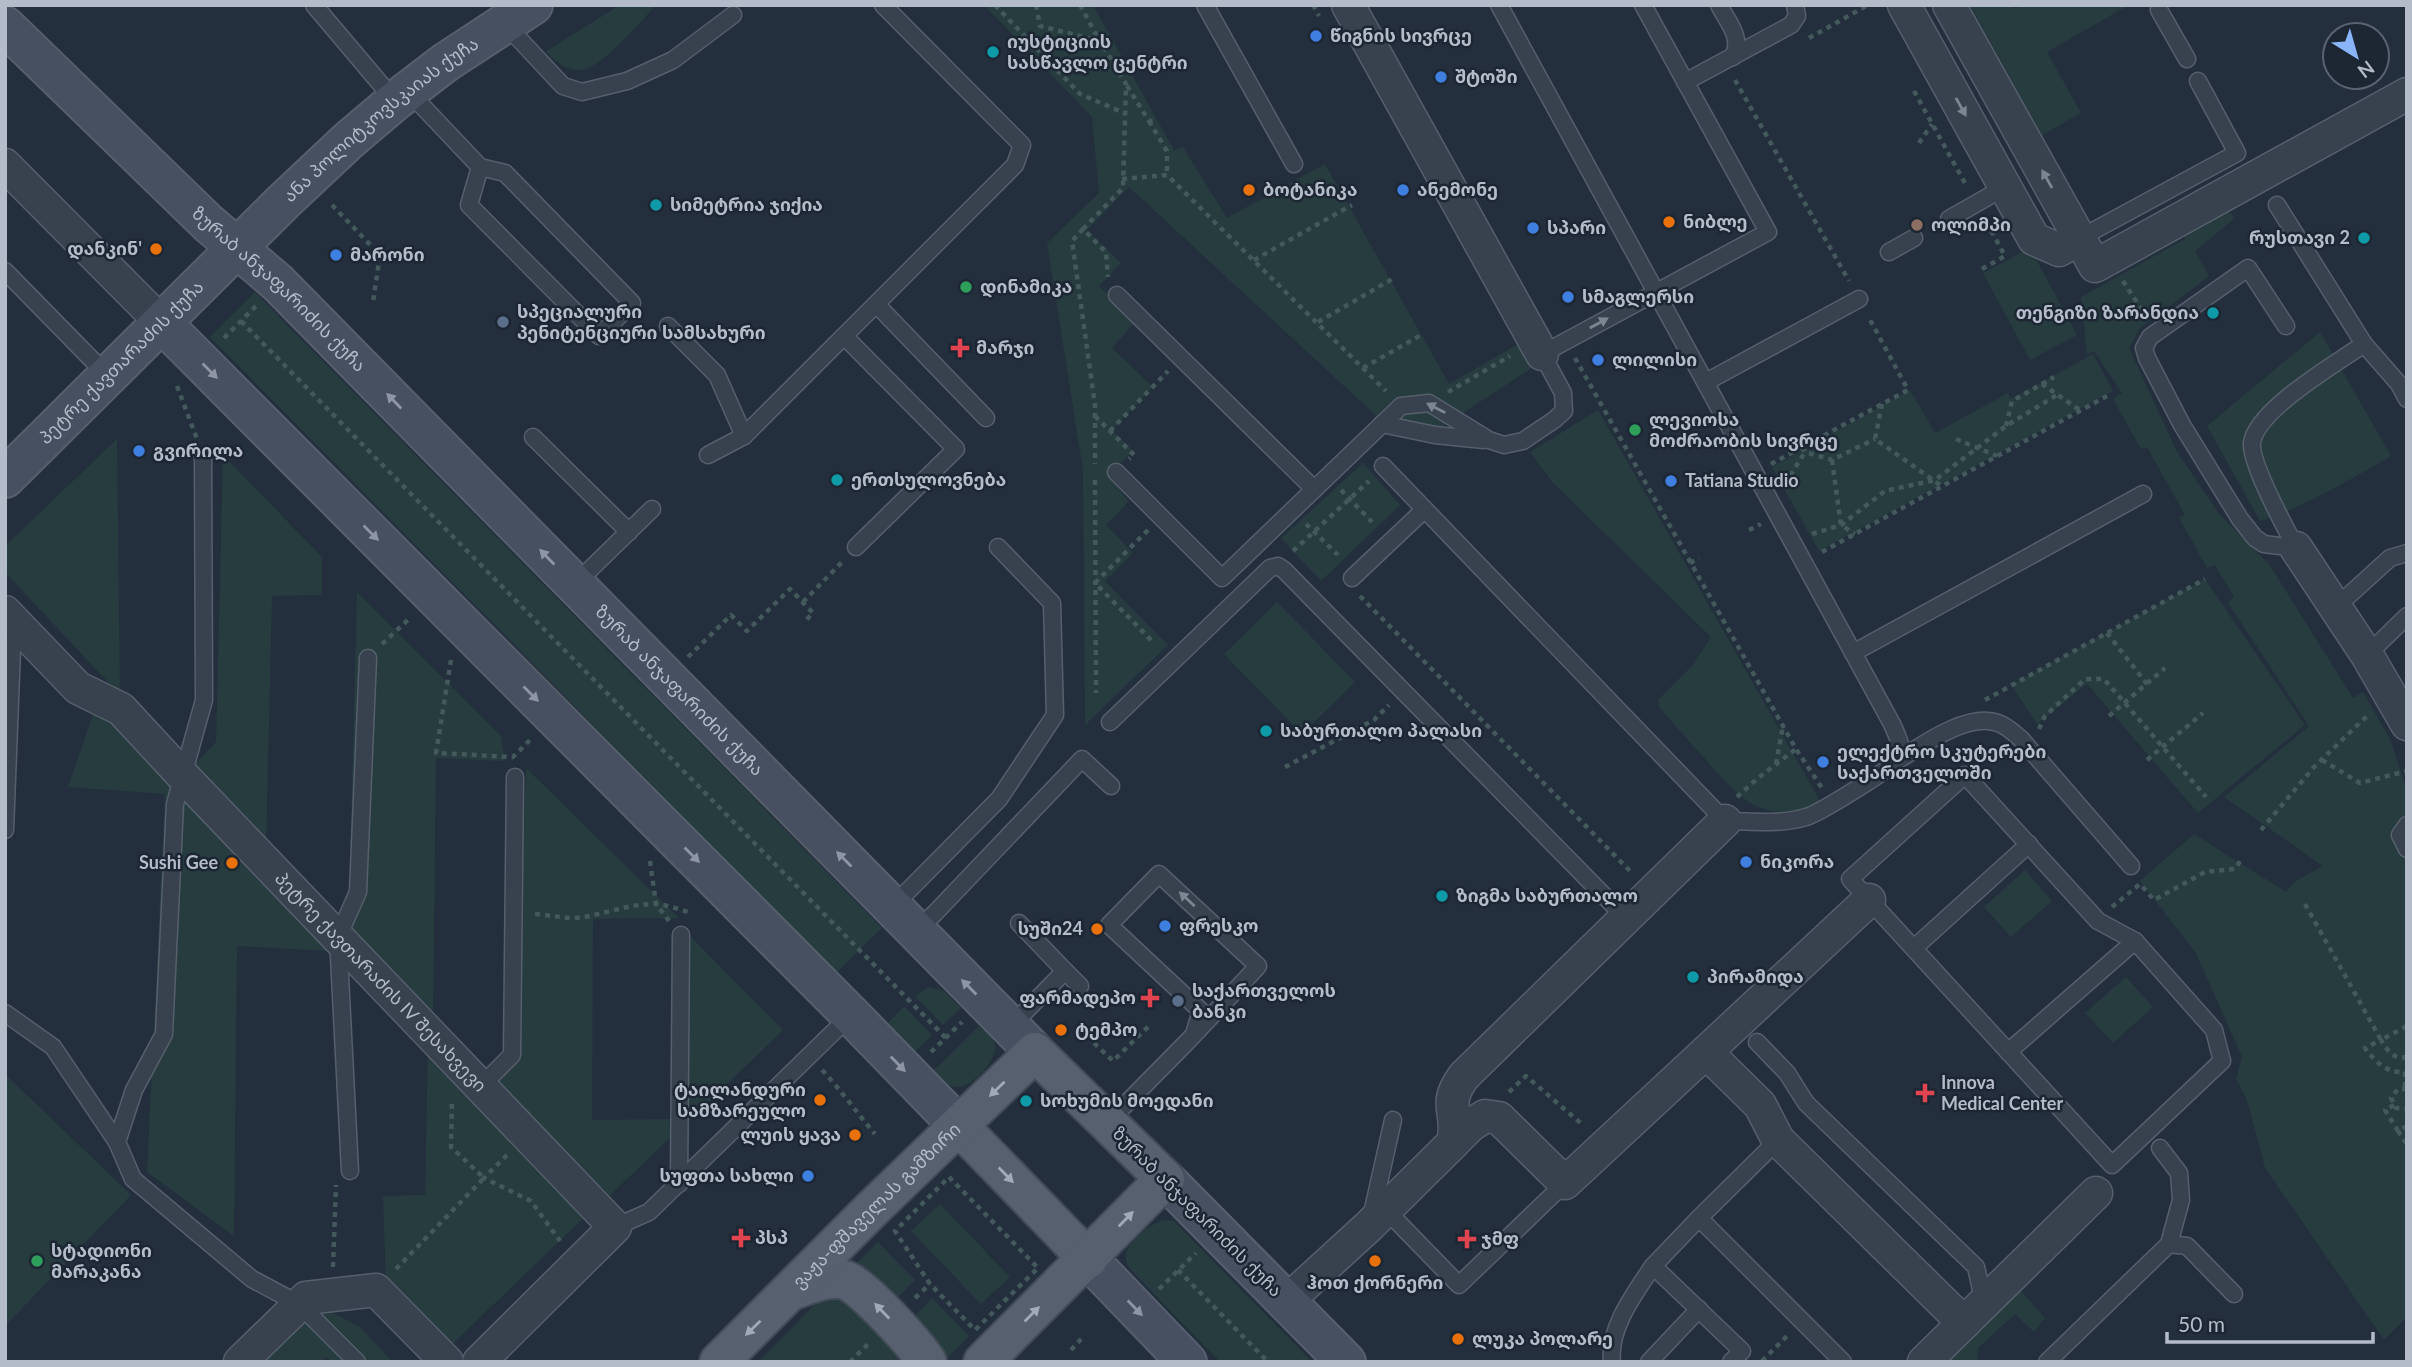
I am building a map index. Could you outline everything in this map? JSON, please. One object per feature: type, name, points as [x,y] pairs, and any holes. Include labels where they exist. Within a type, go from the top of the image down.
[{"type":"main road","name":"ანა პოლიტკოვსკაიას ქუჩა","points":[[237,247],[340,149],[402,96],[519,14]]},
{"type":"main road","name":"ზურაბ ანჯაფარიძის ქუჩა","points":[[5,26],[199,213],[278,283],[903,920],[1346,1362]]},
{"type":"main road","name":"პეტრე ქავთარაძის ქუჩა","points":[[5,478],[237,247]]},
{"type":"main road","points":[[162,323],[851,1015],[1187,1362]]},
{"type":"main road","name":"ვაჟა-ფშაველას გამზირი","points":[[719,1362],[959,1126],[1023,1040]]},
{"type":"main road","points":[[979,1346],[1088,1259],[1165,1180]]},
{"type":"main road","points":[[791,1291],[833,1279],[853,1283],[892,1321],[927,1362]]},
{"type":"street","points":[[1348,5],[1548,345]]},
{"type":"street","points":[[1904,5],[1955,55],[2080,238],[2095,266],[2407,94]]},
{"type":"street","points":[[1949,5],[1955,55],[2006,187],[2034,239],[2059,250],[2080,238]]},
{"type":"street","points":[[5,165],[162,323]]},
{"type":"street","points":[[2296,548],[2367,655],[2407,724]]},
{"type":"street","name":"პეტრე ქავთარაძის IV შესახვევი","points":[[9,616],[78,688],[121,709],[615,1227]]},
{"type":"street","points":[[1453,1143],[1456,1129],[1451,1100],[1456,1087],[1465,1076],[1651,893],[1729,810]]},
{"type":"street","points":[[1287,1301],[1377,1219],[1471,1125],[1485,1116],[1499,1118],[1540,1144],[1564,1183],[1869,900]]},
{"type":"street","points":[[1706,1052],[1760,1105],[1778,1139],[1974,1313]]},
{"type":"street","points":[[1924,1362],[2096,1193]]},
{"type":"street","points":[[479,1362],[615,1227]]},
{"type":"street","points":[[240,1362],[306,1298],[376,1290],[447,1362]]},
{"type":"lane","points":[[314,5],[402,96],[480,167],[505,173],[632,303],[599,336],[469,205],[480,167]]},
{"type":"lane","points":[[708,455],[744,436],[1015,165],[1022,145],[883,5]]},
{"type":"lane","points":[[1205,5],[1294,164]]},
{"type":"lane","points":[[1499,5],[1805,562],[1899,739],[1901,747],[1896,761]]},
{"type":"lane","points":[[1382,424],[1435,435],[1489,440],[1504,445],[1523,441],[1563,411],[1563,393],[1548,345],[1656,292],[1768,232],[1643,5]]},
{"type":"lane","points":[[1719,5],[1736,37],[1738,46],[1733,57]]},
{"type":"lane","points":[[1685,82],[1791,25],[1797,16],[1795,5]]},
{"type":"lane","points":[[2160,10],[2186,59]]},
{"type":"lane","points":[[519,14],[563,86],[582,92],[627,81],[673,60],[733,15]]},
{"type":"lane","points":[[2080,238],[2237,153],[2198,81]]},
{"type":"lane","points":[[1949,219],[2006,187]]},
{"type":"lane","points":[[2277,205],[2364,344],[2399,384],[2407,399]]},
{"type":"lane","points":[[1889,252],[1914,238]]},
{"type":"lane","points":[[2286,326],[2248,268],[2150,337],[2144,348],[2182,425],[2240,519],[2255,538],[2264,544],[2296,548]]},
{"type":"lane","points":[[5,271],[108,376]]},
{"type":"lane","points":[[1117,295],[1314,488]]},
{"type":"lane","points":[[1706,382],[1859,299]]},
{"type":"lane","points":[[877,305],[986,418]]},
{"type":"lane","points":[[668,326],[716,375],[744,436]]},
{"type":"lane","points":[[845,337],[956,449],[851,553]]},
{"type":"lane","points":[[2296,548],[2254,458],[2252,442],[2263,421],[2289,396],[2364,344]]},
{"type":"lane","points":[[1116,472],[1222,578],[1401,406],[1429,402],[1489,440]]},
{"type":"lane","points":[[533,437],[629,532]]},
{"type":"lane","points":[[117,1142],[134,1090],[164,1034],[175,804],[205,700],[203,456]]},
{"type":"lane","points":[[1379,471],[1424,510],[1729,810],[1770,822],[1808,817],[1896,761],[1953,729],[1980,720],[1998,723],[2010,729],[2131,866]]},
{"type":"lane","points":[[1853,653],[2143,495]]},
{"type":"lane","points":[[574,585],[652,509]]},
{"type":"lane","points":[[1352,578],[1424,510]]},
{"type":"lane","points":[[903,920],[999,799],[1055,715],[1052,603],[998,547]]},
{"type":"lane","points":[[2336,607],[2390,558],[2407,553]]},
{"type":"lane","points":[[1110,722],[1270,568],[1278,566],[1625,917]]},
{"type":"lane","points":[[5,830],[9,616]]},
{"type":"lane","points":[[2367,655],[2407,616]]},
{"type":"lane","points":[[350,1171],[338,937],[358,892],[368,658]]},
{"type":"lane","points":[[903,920],[935,914],[1082,758],[1111,786]]},
{"type":"lane","points":[[1965,775],[2029,844],[2098,921],[2135,941],[2214,1030],[2222,1061],[2112,1166],[1850,879],[1965,775]]},
{"type":"lane","points":[[481,1086],[512,1055],[515,777]]},
{"type":"lane","points":[[2407,825],[2399,835],[2407,849]]},
{"type":"lane","points":[[1914,948],[2029,844]]},
{"type":"lane","points":[[1107,1123],[1194,1034],[1258,966],[1159,874],[1110,925],[1201,1011],[1194,1034]]},
{"type":"lane","points":[[1019,923],[1080,986]]},
{"type":"lane","points":[[679,1184],[681,935]]},
{"type":"lane","points":[[2008,1052],[2135,941]]},
{"type":"lane","points":[[1023,1040],[1065,971]]},
{"type":"lane","points":[[5,1013],[53,1047],[117,1142],[133,1179],[252,1279],[299,1304],[357,1362]]},
{"type":"lane","points":[[615,1227],[649,1212],[851,1015]]},
{"type":"lane","points":[[1757,1042],[1787,1073],[1806,1103],[1976,1267],[1974,1313]]},
{"type":"lane","points":[[1393,1120],[1377,1219],[1459,1285],[1564,1183]]},
{"type":"lane","points":[[1612,1362],[1614,1337],[1634,1294],[1653,1266],[1778,1139]]},
{"type":"lane","points":[[2047,1362],[2169,1244],[2181,1200],[2179,1173],[2160,1148]]},
{"type":"lane","points":[[1699,1218],[1843,1362]]},
{"type":"lane","points":[[2169,1244],[2187,1246],[2234,1294]]},
{"type":"lane","points":[[1653,1266],[1742,1351],[1731,1362]]},
{"type":"lane","points":[[1649,1362],[1699,1309]]},
{"type":"path","points":[[995,5],[1080,94],[1124,113]]},
{"type":"path","points":[[1036,5],[1040,26],[1100,41]]},
{"type":"path","points":[[1080,5],[1167,151],[1167,175],[1401,406]]},
{"type":"path","points":[[1820,32],[1868,5]]},
{"type":"path","points":[[1735,80],[1908,390],[1756,474]]},
{"type":"path","points":[[1096,693],[1095,415],[1072,241],[1122,188],[1126,84]]},
{"type":"path","points":[[1149,121],[1155,121]]},
{"type":"path","points":[[1919,143],[1926,132]]},
{"type":"path","points":[[1122,179],[1167,175]]},
{"type":"path","points":[[332,205],[380,255],[373,302]]},
{"type":"path","points":[[1254,260],[1352,205]]},
{"type":"path","points":[[1083,229],[1107,252],[1109,285],[1117,295]]},
{"type":"path","points":[[1318,322],[1394,278]]},
{"type":"path","points":[[218,344],[262,299]]},
{"type":"path","points":[[241,321],[946,1038]]},
{"type":"path","points":[[1363,368],[1421,335]]},
{"type":"path","points":[[1429,402],[1548,345],[1690,563],[1796,749],[1823,789],[1834,783]]},
{"type":"path","points":[[1110,431],[1181,357]]},
{"type":"path","points":[[2006,426],[2012,401],[2054,377]]},
{"type":"path","points":[[2042,384],[2081,411]]},
{"type":"path","points":[[177,386],[203,456]]},
{"type":"path","points":[[1808,536],[1841,525],[1885,491],[1935,480],[2006,426],[2057,395]]},
{"type":"path","points":[[1805,562],[2107,396]]},
{"type":"path","points":[[1875,439],[1882,404]]},
{"type":"path","points":[[1095,415],[1134,454],[1116,472]]},
{"type":"path","points":[[1803,449],[1832,460],[1875,439]]},
{"type":"path","points":[[1875,439],[1943,487]]},
{"type":"path","points":[[1956,439],[1998,456]]},
{"type":"path","points":[[1783,489],[1803,449]]},
{"type":"path","points":[[1832,460],[1841,525],[1855,534]]},
{"type":"path","points":[[1278,566],[1379,471]]},
{"type":"path","points":[[1341,489],[1372,522]]},
{"type":"path","points":[[1095,583],[1161,517]]},
{"type":"path","points":[[1306,523],[1338,555]]},
{"type":"path","points":[[803,602],[851,553]]},
{"type":"path","points":[[1690,563],[1699,558]]},
{"type":"path","points":[[1352,578],[1360,597],[1651,893]]},
{"type":"path","points":[[1974,706],[2205,579]]},
{"type":"path","points":[[1095,583],[1153,642]]},
{"type":"path","points":[[688,658],[731,615],[747,631],[790,589],[813,613],[805,621]]},
{"type":"path","points":[[396,631],[410,618]]},
{"type":"path","points":[[2107,633],[2147,684]]},
{"type":"path","points":[[451,659],[436,753],[513,757],[531,740]]},
{"type":"path","points":[[2109,716],[2165,668]]},
{"type":"path","points":[[2031,751],[2045,716],[2085,679],[2104,679],[2206,797]]},
{"type":"path","points":[[2261,830],[2322,760],[2390,692]]},
{"type":"path","points":[[1285,767],[1374,720],[1391,703]]},
{"type":"path","points":[[2147,760],[2203,713]]},
{"type":"path","points":[[1776,764],[1783,726]]},
{"type":"path","points":[[1729,810],[1776,764],[1796,749]]},
{"type":"path","points":[[2322,760],[2360,783],[2407,771]]},
{"type":"path","points":[[649,857],[656,904],[681,935]]},
{"type":"path","points":[[2114,905],[2140,884],[2154,900],[2205,872],[2235,869],[2241,860]]},
{"type":"path","points":[[550,915],[563,919],[585,917],[603,911],[656,904],[692,913],[698,907]]},
{"type":"path","points":[[2305,904],[2381,1040],[2392,1055],[2407,1057]]},
{"type":"path","points":[[923,1059],[968,1016]]},
{"type":"path","points":[[1094,1043],[1113,1061],[1149,1026]]},
{"type":"path","points":[[2394,1105],[2393,1094],[2398,1089],[2406,1088],[2406,1072],[2391,1072],[2365,1048],[2407,1026]]},
{"type":"path","points":[[809,1057],[843,1092],[850,1105],[875,1134]]},
{"type":"path","points":[[453,1058],[451,1147],[484,1178],[531,1201],[557,1238]]},
{"type":"path","points":[[1485,1116],[1525,1076],[1586,1128]]},
{"type":"path","points":[[2394,1105],[2407,1109]]},
{"type":"path","points":[[2394,1105],[2385,1110],[2407,1144]]},
{"type":"path","points":[[2398,1130],[2407,1126]]},
{"type":"path","points":[[376,1290],[527,1134]]},
{"type":"path","points":[[332,1294],[336,1178],[350,1171]]},
{"type":"path","points":[[949,1177],[1038,1268],[979,1346],[930,1284],[895,1231],[949,1177]]},
{"type":"path","points":[[1153,1294],[1202,1247]]},
{"type":"path","points":[[1178,1270],[1268,1362]]},
{"type":"path","points":[[1761,1362],[1786,1337]]},
{"type":"path","points":[[850,1362],[874,1338]]},
{"type":"path","points":[[1070,1350],[1082,1338]]},
{"type":"green space","points":[[620,5],[656,5],[597,63],[573,70],[545,52]]},
{"type":"green space","points":[[984,5],[1093,5],[1174,150],[1183,147],[1227,218],[1325,164],[1449,384],[1525,340],[1538,364],[1426,437],[1396,434],[1129,187],[1087,230],[1121,263],[1099,286],[1136,321],[1112,348],[1153,387],[1112,430],[1133,451],[1107,476],[1129,501],[1106,525],[1133,553],[1105,581],[1168,645],[1085,725],[1083,470],[1047,243],[1099,193],[1092,117]]},
{"type":"green space","points":[[1970,5],[2012,5],[2015,9],[2022,5],[2129,5],[2047,52],[2081,113],[2042,135]]},
{"type":"green space","points":[[2227,210],[2235,218],[2195,251],[2209,276],[2140,328],[2129,348],[2177,452],[2220,515],[2269,564],[2353,698],[2363,692],[2390,739],[2407,790],[2407,1317],[2384,1340],[2265,1168],[2247,1100],[2236,1079],[2242,1057],[2196,953],[2140,881],[2194,834],[2286,892],[2296,881],[2323,866],[2224,797],[2309,726],[2228,603],[2234,597],[2215,565],[2207,568],[2179,518],[2185,515],[2147,447],[2141,449],[2113,399],[2122,393],[2094,351],[2087,354],[2081,297],[2185,239],[2183,235]]},
{"type":"green space","points":[[2030,248],[2077,335],[2030,360],[1983,273]]},
{"type":"green space","points":[[255,292],[882,928],[837,972],[210,337]]},
{"type":"green space","points":[[2320,332],[2391,456],[2311,500],[2260,521],[2207,426]]},
{"type":"green space","points":[[2093,354],[2113,391],[1819,551],[1772,467],[1910,390],[1935,433],[2008,393],[2011,399]]},
{"type":"green space","points":[[1598,410],[1820,801],[1784,812],[1755,805],[1742,797],[1718,774],[1659,707],[1659,699],[1693,665],[1711,637],[1552,482],[1530,452]]},
{"type":"green space","points":[[117,439],[120,695],[5,572],[5,546]]},
{"type":"green space","points":[[223,455],[322,557],[322,595],[272,596],[266,848],[191,768],[216,742]]},
{"type":"green space","points":[[1363,463],[1400,505],[1321,581],[1281,538]]},
{"type":"green space","points":[[2205,579],[2305,725],[2198,813],[2087,684],[2037,724],[2011,685]]},
{"type":"green space","points":[[357,592],[501,736],[505,761],[436,758],[433,1022],[337,921],[349,900]]},
{"type":"green space","points":[[1277,602],[1355,682],[1302,734],[1224,654]]},
{"type":"green space","points":[[96,706],[322,930],[328,951],[237,946],[234,1236],[147,1172],[165,794],[68,787]]},
{"type":"green space","points":[[526,768],[679,918],[593,919],[592,1120],[674,1119],[673,1135],[603,1202],[490,1084],[516,1058]]},
{"type":"green space","points":[[2025,870],[2052,901],[2011,937],[1984,907]]},
{"type":"green space","points":[[689,935],[783,1030],[684,1126]]},
{"type":"green space","points":[[2126,977],[2153,1007],[2113,1043],[2085,1013]]},
{"type":"green space","points":[[929,987],[944,991],[961,1008],[943,1025],[915,996]]},
{"type":"green space","points":[[904,1006],[932,1035],[915,1052],[887,1024]]},
{"type":"green space","points":[[979,1026],[994,1042],[993,1057],[976,1079],[961,1087],[955,1087],[933,1071]]},
{"type":"green space","points":[[428,1043],[590,1212],[446,1350],[386,1287],[383,1196],[425,1195]]},
{"type":"green space","name":"სტადიონი მარაკანა","points":[[5,1074],[131,1195],[5,1326]]},
{"type":"green space","points":[[940,1204],[1010,1277],[981,1304],[911,1231]]},
{"type":"green space","points":[[1165,1220],[1174,1221],[1312,1362],[1220,1362],[1127,1264],[1126,1253],[1136,1238],[1148,1228]]},
{"type":"green space","points":[[878,1242],[915,1280],[893,1302],[856,1264]]},
{"type":"green space","points":[[2017,1286],[2045,1318],[2034,1332],[2015,1314],[1978,1348],[1977,1362],[1940,1362]]},
{"type":"green space","points":[[844,1294],[912,1362],[758,1362],[822,1297]]},
{"type":"green space","points":[[932,1298],[969,1336],[947,1358],[910,1321]]},
{"type":"green space","points":[[324,1308],[360,1327],[393,1362],[332,1362],[326,1357],[321,1362],[249,1362],[285,1325]]},
{"type":"place","name":"წიგნის სივრცე","points":[[1316,36]]},
{"type":"place","name":"იუსტიციის სასწავლო ცენტრი","points":[[993,52]]},
{"type":"place","name":"შტოში","points":[[1441,77]]},
{"type":"place","name":"ბოტანიკა","points":[[1249,190]]},
{"type":"place","name":"ანემონე","points":[[1403,190]]},
{"type":"place","name":"სიმეტრია ჯიქია","points":[[656,205]]},
{"type":"place","name":"ნიბლე","points":[[1669,222]]},
{"type":"place","name":"ოლიმპი","points":[[1917,225]]},
{"type":"place","name":"სპარი","points":[[1533,228]]},
{"type":"place","name":"რუსთავი 2","points":[[2364,238]]},
{"type":"place","name":"დანკინ'","points":[[156,249]]},
{"type":"place","name":"მარონი","points":[[336,255]]},
{"type":"place","name":"დინამიკა","points":[[966,287]]},
{"type":"place","name":"სმაგლერსი","points":[[1568,297]]},
{"type":"place","name":"თენგიზი ზარანდია","points":[[2213,313]]},
{"type":"place","name":"სპეციალური პენიტენციური სამსახური","points":[[503,322]]},
{"type":"place","name":"მარჯი","points":[[960,348]]},
{"type":"place","name":"ლილისი","points":[[1598,360]]},
{"type":"place","name":"ლევიოსა მოძრაობის სივრცე","points":[[1635,430]]},
{"type":"place","name":"გვირილა","points":[[139,451]]},
{"type":"place","name":"ერთსულოვნება","points":[[837,480]]},
{"type":"place","name":"Tatiana Studio","points":[[1671,481]]},
{"type":"place","name":"საბურთალო პალასი","points":[[1266,731]]},
{"type":"place","name":"ელექტრო სკუტერები საქართველოში","points":[[1823,762]]},
{"type":"place","name":"ნიკორა","points":[[1746,862]]},
{"type":"place","name":"Sushi Gee","points":[[232,863]]},
{"type":"place","name":"ზიგმა საბურთალო","points":[[1442,896]]},
{"type":"place","name":"ფრესკო","points":[[1165,926]]},
{"type":"place","name":"სუში24","points":[[1097,929]]},
{"type":"place","name":"პირამიდა","points":[[1693,977]]},
{"type":"place","name":"ფარმადეპო","points":[[1150,998]]},
{"type":"place","name":"საქართველოს ბანკი","points":[[1178,1001]]},
{"type":"place","name":"ტემპო","points":[[1061,1030]]},
{"type":"place","name":"Innova Medical Center","points":[[1925,1093]]},
{"type":"place","name":"ტაილანდური სამზარეულო","points":[[820,1100]]},
{"type":"place","name":"სოხუმის მოედანი","points":[[1026,1101]]},
{"type":"place","name":"ლუის ყავა","points":[[855,1135]]},
{"type":"place","name":"სუფთა სახლი","points":[[808,1176]]},
{"type":"place","name":"პსპ","points":[[741,1238]]},
{"type":"place","name":"ჯმფ","points":[[1467,1239]]},
{"type":"place","name":"სტადიონი მარაკანა","points":[[37,1261]]},
{"type":"place","name":"ჰოთ ქორნერი","points":[[1375,1261]]},
{"type":"place","name":"ლუკა პოლარე","points":[[1458,1339]]}]
